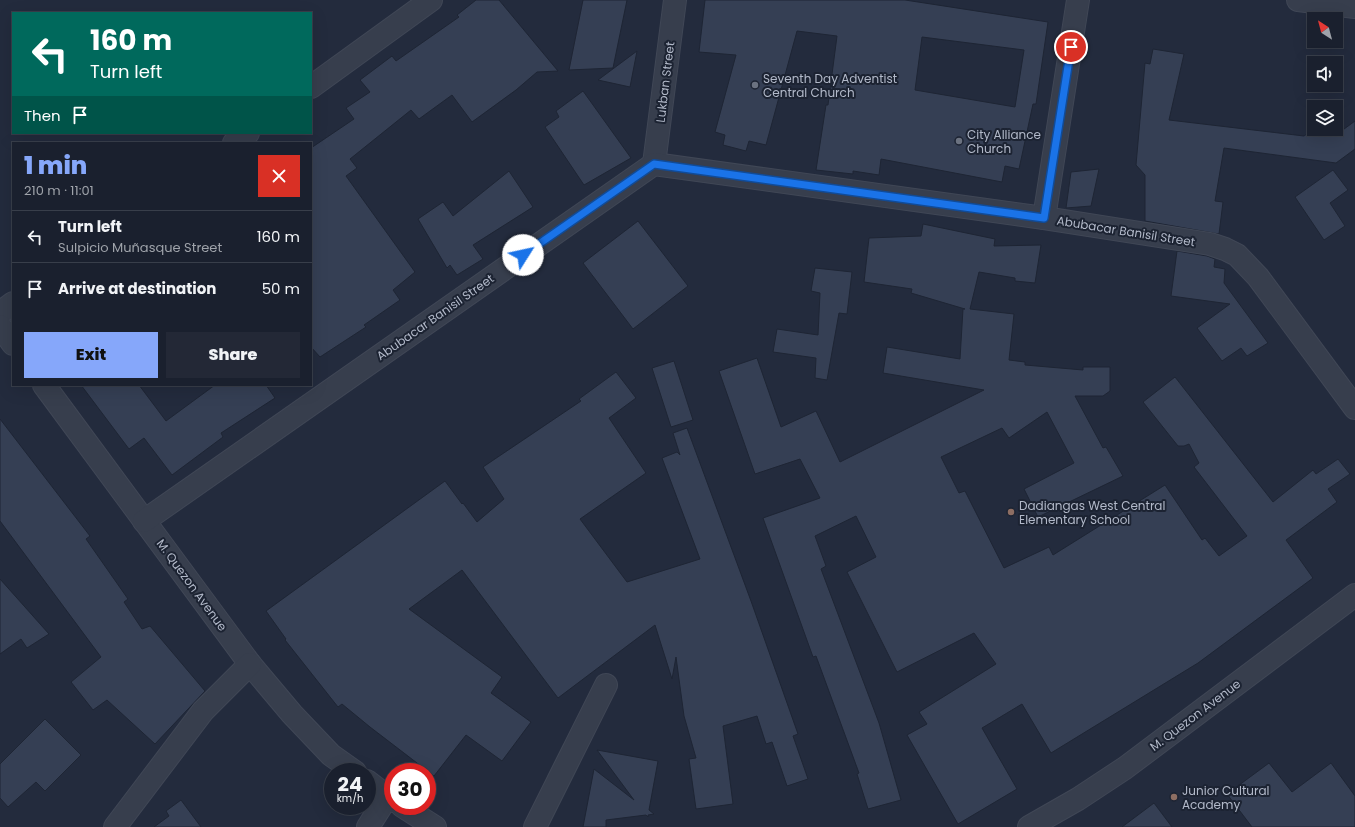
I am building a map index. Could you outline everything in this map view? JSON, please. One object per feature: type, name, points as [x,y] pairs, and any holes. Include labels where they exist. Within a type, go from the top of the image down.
[{"type":"street","name":"Lukban Street","points":[[654,164],[675,0]]},
{"type":"street","points":[[1044,218],[1078,0]]},
{"type":"street","points":[[1298,0],[1355,7]]},
{"type":"street","points":[[312,86],[425,2]]},
{"type":"street","points":[[235,142],[247,134]]},
{"type":"street","name":"Abubacar Banisil Street","points":[[144,521],[654,164],[1044,218],[1210,244],[1225,248],[1237,256],[1258,277],[1355,408]]},
{"type":"street","points":[[0,313],[12,305]]},
{"type":"street","points":[[0,326],[12,343]]},
{"type":"street","name":"M. Quezon Avenue","points":[[45,386],[250,664],[292,714],[331,755],[342,763]]},
{"type":"street","name":"M. Quezon Avenue","points":[[1029,827],[1078,799],[1125,768],[1355,594]]},
{"type":"street","points":[[115,827],[203,711],[250,664]]},
{"type":"street","points":[[535,827],[606,684]]},
{"type":"street","points":[[368,827],[384,811]]},
{"type":"street","points":[[416,815],[435,827]]},
{"type":"building","points":[[476,0],[499,0],[558,71],[537,72],[516,90],[472,122],[452,95],[419,119],[411,110],[350,159],[357,168],[346,176],[415,272],[393,290],[400,300],[364,325],[366,327],[320,357],[312,348],[312,147],[354,119],[346,108],[370,92],[360,80],[392,56],[396,61],[459,17],[457,15]]},
{"type":"building","points":[[583,0],[627,0],[613,68],[569,70]]},
{"type":"building","points":[[705,0],[905,0],[1048,22],[1036,104],[1033,104],[1019,169],[1005,166],[1002,182],[881,159],[879,175],[853,171],[853,174],[816,170],[826,105],[828,105],[837,36],[797,31],[766,145],[749,141],[746,151],[723,145],[725,135],[715,132],[736,55],[699,52]],"holes":[[[922,37],[1024,50],[1015,107],[915,90]]]},
{"type":"building","points":[[1153,49],[1184,54],[1169,120],[1304,136],[1307,134],[1307,136],[1343,136],[1343,130],[1355,121],[1355,149],[1336,163],[1224,148],[1215,201],[1223,202],[1219,234],[1145,221],[1145,175],[1136,165],[1145,63],[1150,64]]},
{"type":"building","points":[[637,51],[630,87],[598,80]]},
{"type":"building","points":[[583,91],[631,158],[584,185],[545,127],[559,117],[556,111]]},
{"type":"building","points":[[1099,169],[1091,206],[1066,208],[1071,172]]},
{"type":"building","points":[[1333,170],[1348,190],[1330,203],[1345,226],[1324,240],[1295,197]]},
{"type":"building","points":[[509,171],[533,207],[473,245],[483,259],[457,275],[450,265],[447,268],[418,219],[443,202],[453,216]]},
{"type":"building","points":[[638,221],[688,286],[633,329],[583,263]]},
{"type":"building","points":[[923,224],[995,239],[994,246],[1041,245],[1035,283],[1015,281],[1015,278],[979,272],[970,309],[1014,314],[1009,360],[1025,362],[1025,365],[1083,370],[1083,367],[1110,367],[1110,391],[1103,396],[1075,396],[1103,448],[1106,447],[1123,476],[1038,517],[1024,489],[1074,463],[1047,412],[1009,438],[1002,428],[941,457],[959,493],[965,491],[1004,568],[1049,547],[1053,555],[1165,485],[1202,540],[1205,538],[1219,556],[1247,536],[1194,467],[1199,463],[1189,444],[1178,446],[1143,402],[1175,377],[1273,502],[1313,470],[1316,474],[1338,459],[1350,474],[1328,489],[1337,502],[1286,540],[1313,578],[1198,663],[1051,753],[1022,704],[982,728],[1017,789],[958,824],[907,735],[927,724],[919,712],[996,664],[974,633],[897,672],[847,572],[876,557],[856,516],[815,536],[826,566],[821,569],[879,723],[901,800],[868,809],[857,774],[859,773],[816,656],[813,657],[763,518],[820,498],[800,459],[755,474],[719,371],[757,358],[781,427],[816,411],[840,462],[984,390],[883,373],[887,347],[960,359],[963,309],[965,309],[911,293],[912,289],[864,282],[869,238],[921,236]]},
{"type":"building","points":[[1177,251],[1207,256],[1215,259],[1214,267],[1225,269],[1224,283],[1268,343],[1247,356],[1241,348],[1222,361],[1197,328],[1230,304],[1171,296]]},
{"type":"building","points":[[815,268],[852,272],[847,314],[839,313],[827,380],[815,378],[816,358],[773,352],[777,329],[818,335],[820,293],[811,291]]},
{"type":"building","points":[[674,361],[693,420],[671,427],[652,368]]},
{"type":"building","points":[[616,372],[636,398],[609,418],[646,473],[580,519],[627,582],[700,559],[662,458],[677,452],[680,455],[673,433],[687,428],[798,734],[793,736],[808,779],[787,786],[772,742],[766,744],[757,716],[723,726],[733,804],[696,809],[689,759],[696,758],[684,716],[676,657],[672,679],[655,625],[558,698],[462,570],[409,609],[502,677],[491,693],[531,722],[502,761],[466,735],[436,773],[436,763],[417,763],[342,704],[338,707],[285,640],[286,639],[266,611],[445,481],[477,522],[504,499],[483,467],[581,401],[579,399]]},
{"type":"building","points":[[82,386],[140,386],[166,421],[214,386],[267,386],[275,398],[221,433],[223,437],[172,475],[144,438],[129,449]]},
{"type":"building","points":[[0,419],[90,536],[86,539],[128,599],[124,602],[142,629],[150,626],[205,691],[155,744],[107,700],[93,710],[71,682],[101,657],[0,521]]},
{"type":"building","points":[[0,579],[49,634],[27,648],[21,639],[0,654]]},
{"type":"building","points":[[45,719],[81,755],[45,791],[36,782],[8,807],[0,798],[0,764]]},
{"type":"building","points":[[597,750],[658,761],[649,810],[654,814],[648,815],[648,817],[646,815],[606,820],[606,827],[583,827],[594,769],[634,800]]},
{"type":"building","points":[[1269,763],[1292,792],[1331,763],[1355,796],[1355,827],[1252,827],[1227,794]]},
{"type":"building","points":[[181,800],[201,827],[154,827],[169,816],[166,811]]},
{"type":"building","points":[[1154,803],[1172,827],[1122,827]]},
{"type":"place","name":"Seventh Day Adventist Central Church","points":[[755,85]]},
{"type":"place","name":"City Alliance Church","points":[[959,141]]},
{"type":"place","name":"Dadiangas West Central Elementary School","points":[[1011,512]]},
{"type":"place","name":"Junior Cultural Academy","points":[[1174,797]]},
{"type":"route","points":[[523,255],[654,164],[1044,218],[1071,47]]}]
